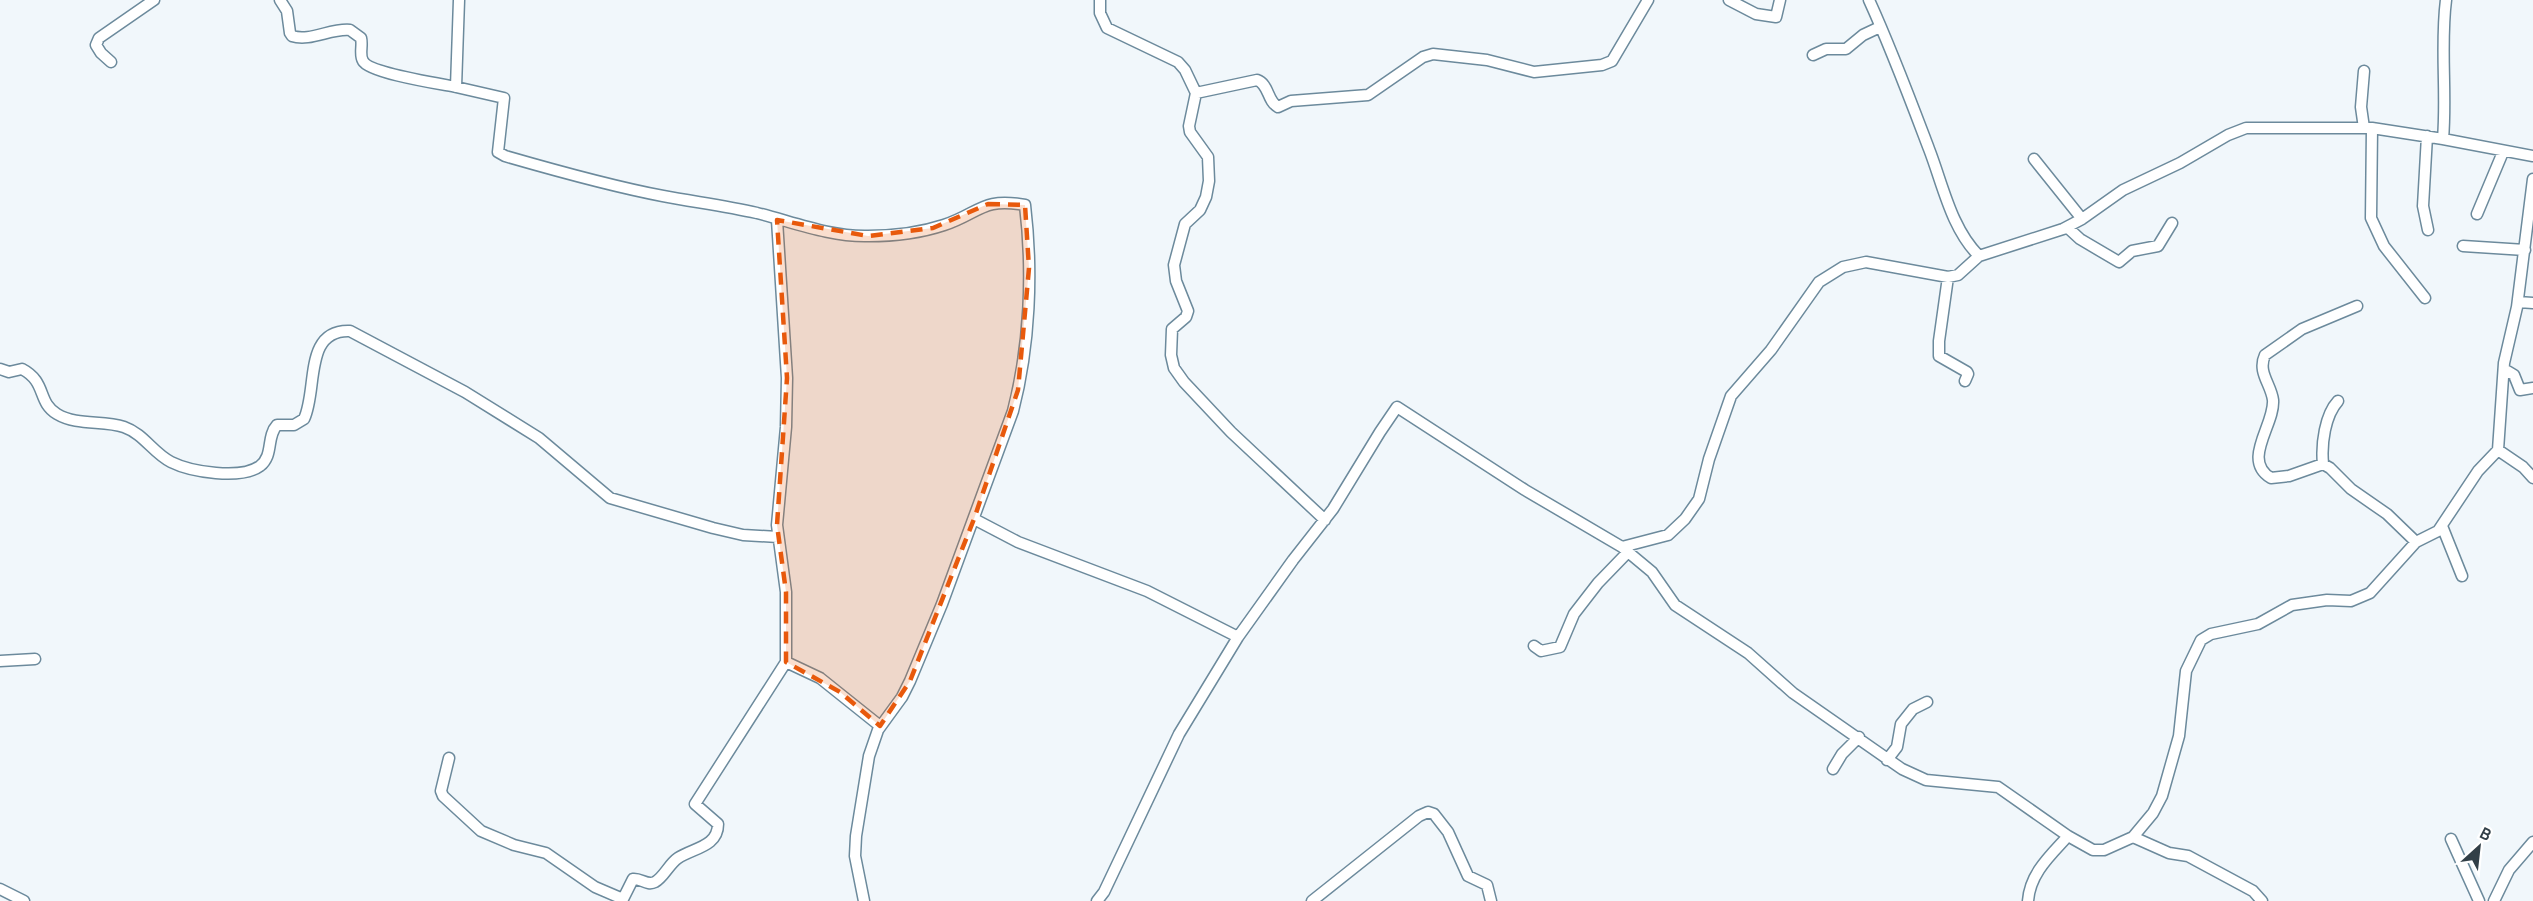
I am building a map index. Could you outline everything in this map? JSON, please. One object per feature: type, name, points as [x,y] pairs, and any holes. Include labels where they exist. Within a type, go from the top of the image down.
[{"type":"street","points":[[111,62],[96,45],[99,38],[154,0]]},
{"type":"street","points":[[280,0],[287,11],[292,36],[307,37],[350,30],[361,38],[362,59],[367,65],[409,79],[504,98],[498,152],[505,156],[603,182],[759,214],[839,234],[868,236],[933,228],[988,204],[1025,205],[1029,237],[1027,324],[1018,390],[1013,411],[942,604],[910,681],[902,697],[880,726],[869,756],[857,819],[855,856],[864,901]]},
{"type":"street","points":[[456,87],[459,0]]},
{"type":"street","points":[[1100,0],[1100,13],[1107,28],[1178,62],[1185,70],[1196,93],[1189,126],[1208,157],[1209,181],[1206,197],[1200,210],[1185,224],[1174,260],[1176,281],[1188,311],[1186,317],[1172,329],[1171,355],[1174,368],[1223,424],[1325,520]]},
{"type":"street","points":[[1196,93],[1257,80],[1264,84],[1274,105],[1278,107],[1291,100],[1365,96],[1432,54],[1487,60],[1534,72],[1602,65],[1612,61],[1648,0]]},
{"type":"street","points":[[1729,0],[1756,14],[1776,17],[1780,0]]},
{"type":"street","points":[[1869,0],[1953,216],[1964,237],[1979,256]]},
{"type":"street","points":[[2443,139],[2446,100],[2443,31],[2446,0]]},
{"type":"street","points":[[1813,55],[1826,49],[1846,49],[1863,35],[1880,27]]},
{"type":"street","points":[[2364,70],[2361,107],[2368,128],[2371,218],[2384,246],[2425,298]]},
{"type":"street","points":[[1534,646],[1541,651],[1560,647],[1574,614],[1625,550],[1668,535],[1685,519],[1699,499],[1707,466],[1731,396],[1771,350],[1819,282],[1843,267],[1866,262],[1948,277],[1958,274],[1967,269],[1979,256],[2082,219],[2123,190],[2180,163],[2239,130],[2258,127],[2368,128],[2427,136],[2533,156]]},
{"type":"street","points":[[2427,136],[2423,206],[2427,230]]},
{"type":"street","points":[[2476,214],[2503,152]]},
{"type":"street","points":[[2034,159],[2082,219]]},
{"type":"street","points":[[1097,901],[1104,892],[1179,734],[1238,637],[1293,560],[1325,520],[1397,407],[1525,490],[1625,550],[1658,578],[1675,605],[1748,653],[1793,693],[1859,737],[1887,760],[1926,780],[1998,787],[2085,846],[2098,851],[2116,846],[2133,837],[2153,813],[2162,796],[2179,736],[2186,670],[2201,640],[2211,634],[2258,624],[2300,603],[2327,600],[2351,601],[2360,598],[2379,584],[2416,542],[2428,537],[2442,526],[2478,471],[2498,450],[2504,369],[2518,302],[2533,179]]},
{"type":"street","points":[[449,758],[441,791],[443,796],[481,831],[514,845],[546,853],[595,887],[622,900],[633,879],[656,882],[676,859],[704,847],[712,839],[718,824],[695,804],[786,662],[786,592],[777,515],[786,427],[787,378],[777,220]]},
{"type":"street","points":[[2067,226],[2080,239],[2119,262],[2132,251],[2158,246],[2172,224]]},
{"type":"street","points":[[2463,246],[2524,250]]},
{"type":"street","points":[[1948,277],[1938,350],[1942,359],[1968,374],[1965,381]]},
{"type":"street","points":[[2518,302],[2533,303]]},
{"type":"street","points":[[2357,306],[2302,329],[2271,350],[2262,362],[2262,369],[2273,400],[2273,408],[2259,450],[2261,467],[2266,475],[2278,478],[2323,464],[2351,489],[2387,514],[2416,542]]},
{"type":"street","points":[[0,369],[9,372],[22,369],[32,375],[38,381],[44,400],[59,415],[77,421],[126,428],[136,433],[173,463],[225,474],[241,473],[260,466],[266,459],[271,435],[277,425],[294,425],[304,419],[320,346],[333,333],[350,331],[465,392],[540,438],[609,498],[743,535],[778,537]]},
{"type":"street","points":[[2504,369],[2514,375],[2520,390],[2533,387]]},
{"type":"street","points":[[2323,464],[2322,450],[2328,414],[2338,400]]},
{"type":"street","points":[[2498,450],[2523,467],[2533,478]]},
{"type":"street","points":[[974,519],[1018,542],[1148,591],[1238,637]]},
{"type":"street","points":[[2442,526],[2462,576]]},
{"type":"street","points":[[0,661],[35,659]]},
{"type":"street","points":[[786,662],[820,678],[880,726]]},
{"type":"street","points":[[1887,760],[1897,747],[1901,724],[1913,709],[1927,702]]},
{"type":"street","points":[[1833,769],[1842,754],[1859,737]]},
{"type":"street","points":[[1312,901],[1419,816],[1428,812],[1434,814],[1448,832],[1468,876],[1487,885],[1491,901]]},
{"type":"street","points":[[2028,901],[2029,889],[2036,873],[2068,836]]},
{"type":"street","points":[[2133,837],[2161,850],[2188,856],[2253,891],[2262,901]]},
{"type":"street","points":[[2451,839],[2479,901]]},
{"type":"street","points":[[2494,901],[2509,870],[2533,842]]},
{"type":"street","points":[[0,889],[24,901]]},
{"type":"highlighted area","points":[[988,204],[1025,205],[1029,268],[1018,390],[974,519],[910,681],[880,726],[840,692],[786,662],[786,592],[777,525],[787,378],[777,220],[868,236],[933,228]]}]
